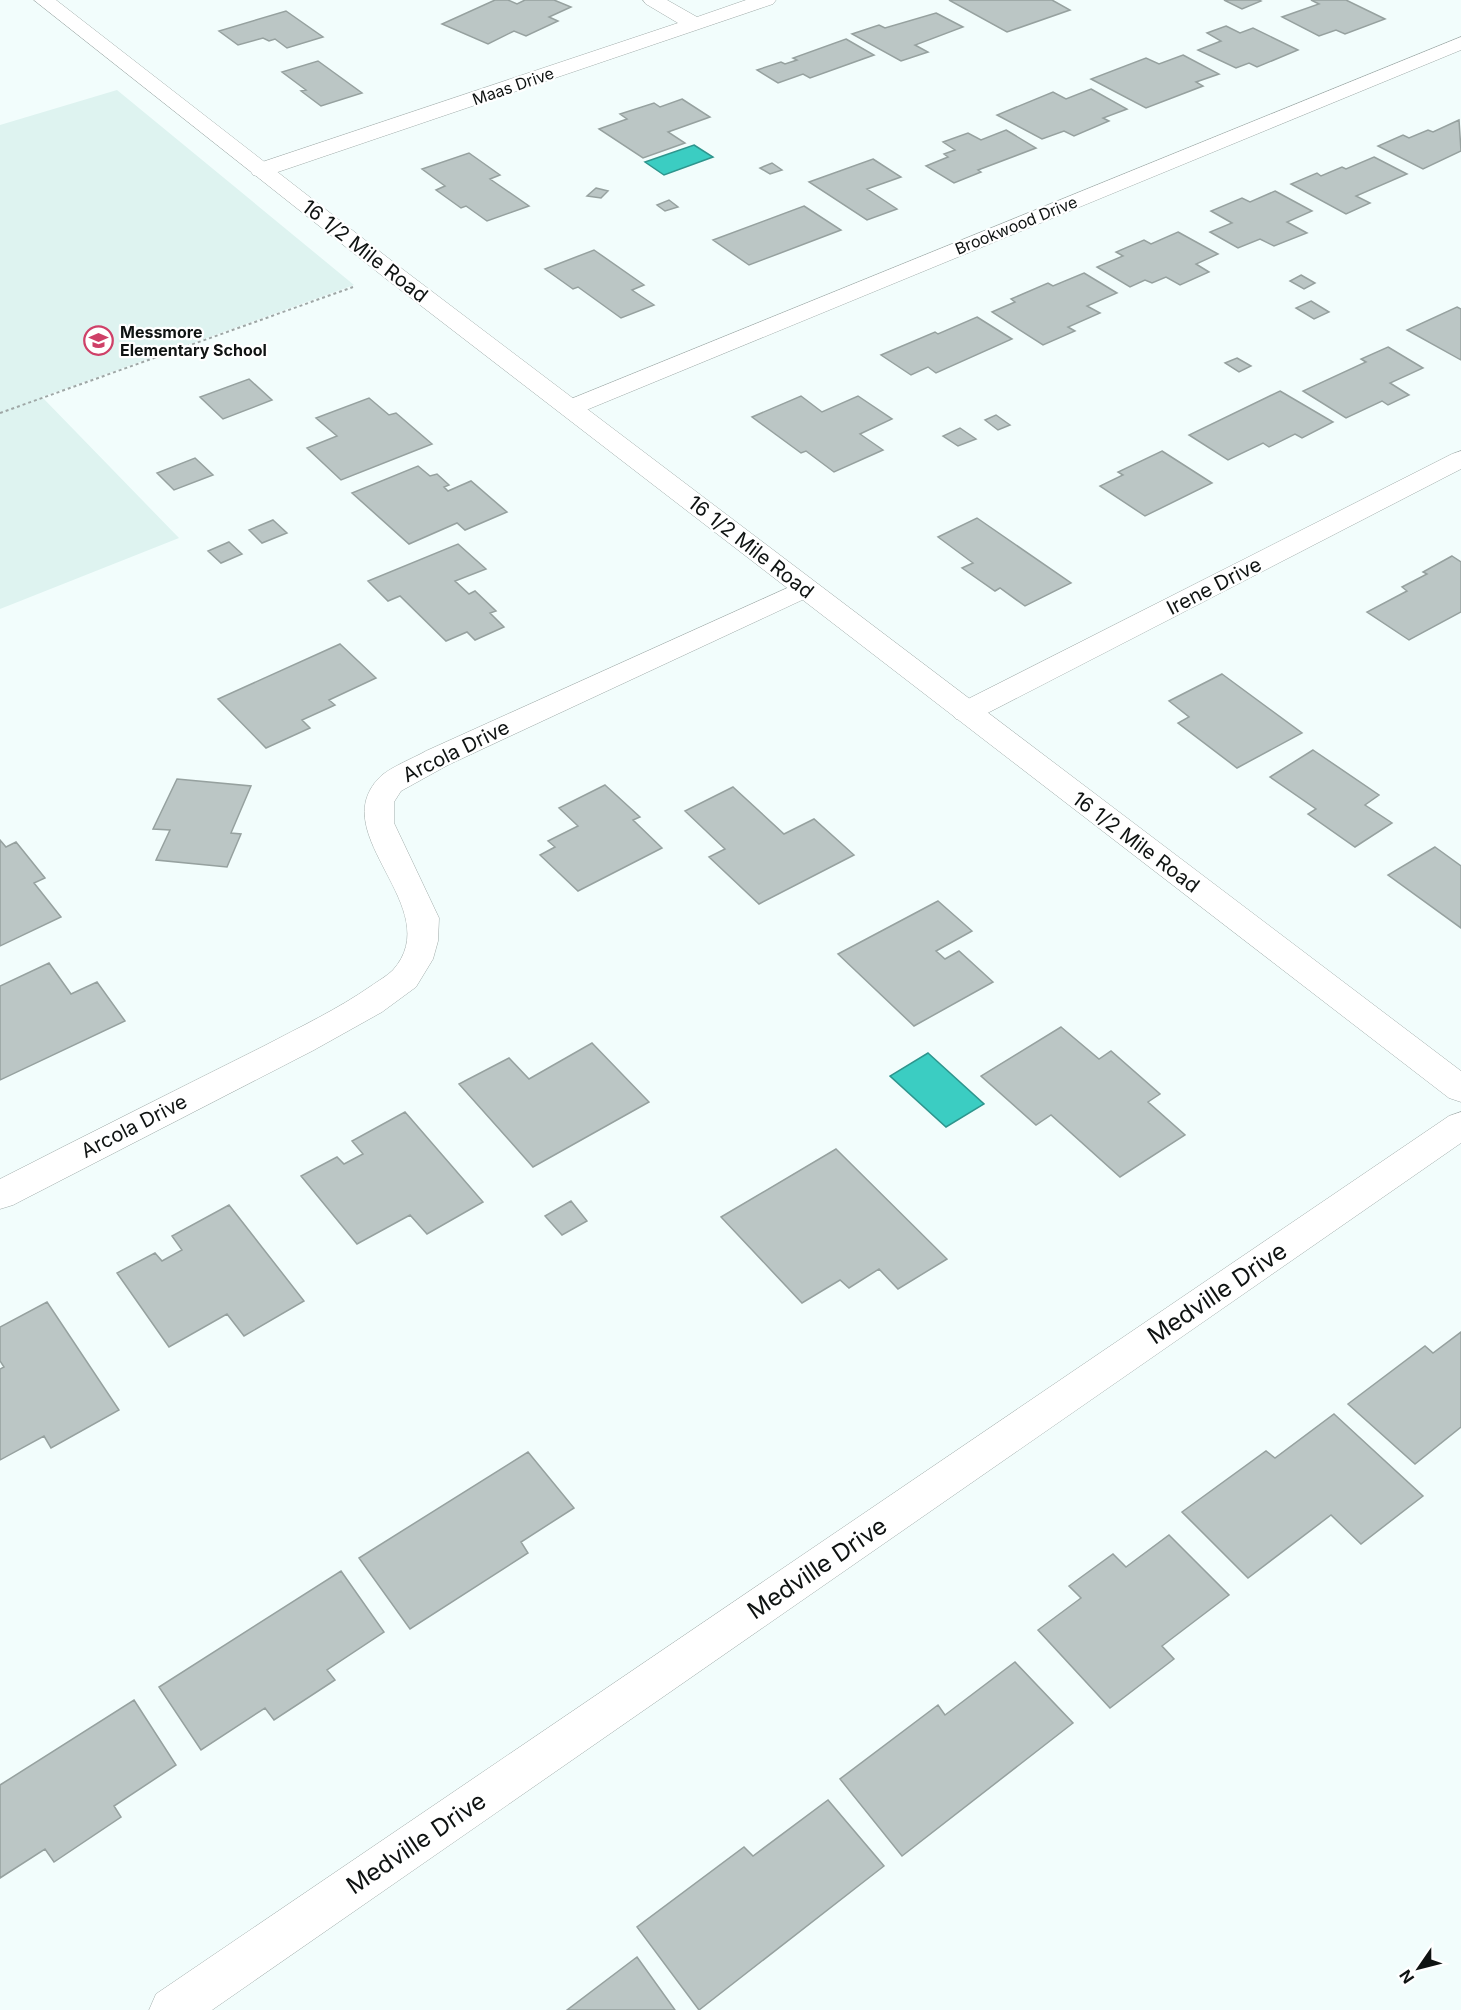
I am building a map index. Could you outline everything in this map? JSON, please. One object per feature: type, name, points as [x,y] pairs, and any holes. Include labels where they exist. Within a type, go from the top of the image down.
[{"type":"street","name":"16 1/2 Mile Road","points":[[44,0],[570,408],[1461,1089]]},
{"type":"street","points":[[653,0],[695,24]]},
{"type":"street","name":"Maas Drive","points":[[261,170],[766,0]]},
{"type":"street","name":"Brookwood Drive","points":[[570,408],[1461,43]]},
{"type":"street","name":"Irene Drive","points":[[966,712],[1461,459]]},
{"type":"street","name":"Arcola Drive","points":[[0,1195],[302,1041],[370,1003],[404,979],[417,959],[422,941],[423,918],[379,823],[379,802],[390,784],[437,758],[805,588]]},
{"type":"street","name":"Medville Drive","points":[[172,2010],[1461,1125]]},
{"type":"path","points":[[0,413],[357,286]]},
{"type":"shaded area","name":"Messmore Elementary School","points":[[117,90],[354,285],[42,397],[179,538],[0,609],[0,125]]},
{"type":"water","points":[[694,145],[713,157],[664,175],[645,162]]},
{"type":"water","points":[[928,1053],[984,1104],[946,1127],[890,1076]]},
{"type":"building","points":[[495,0],[508,0],[517,4],[525,0],[554,0],[571,7],[549,17],[558,21],[526,36],[514,31],[488,44],[442,24]]},
{"type":"building","points":[[949,0],[1052,0],[1070,10],[1007,32]]},
{"type":"building","points":[[1224,0],[1259,0],[1261,1],[1242,9]]},
{"type":"building","points":[[1311,0],[1346,0],[1385,19],[1345,34],[1336,30],[1319,36],[1282,17],[1319,4]]},
{"type":"building","points":[[286,11],[323,37],[287,48],[275,39],[269,41],[263,38],[238,45],[219,31]]},
{"type":"building","points":[[936,13],[963,27],[915,45],[928,52],[901,61],[852,34],[879,25],[885,28]]},
{"type":"building","points":[[1226,26],[1240,33],[1253,28],[1298,50],[1257,67],[1249,63],[1236,68],[1198,50],[1221,41],[1207,33]]},
{"type":"building","points":[[846,39],[874,55],[810,78],[803,74],[778,83],[757,70],[781,62],[785,64],[797,60],[793,58]]},
{"type":"building","points":[[1183,55],[1219,74],[1196,82],[1203,86],[1146,108],[1091,79],[1146,58],[1159,64]]},
{"type":"building","points":[[318,61],[362,93],[321,106],[301,91],[306,90],[282,72]]},
{"type":"building","points":[[1091,89],[1127,109],[1103,118],[1109,121],[1074,136],[1064,131],[1042,139],[997,115],[1053,92],[1066,99]]},
{"type":"building","points":[[682,99],[710,117],[668,132],[685,143],[643,158],[599,129],[627,119],[620,114],[654,103],[660,107]]},
{"type":"building","points":[[1459,120],[1461,151],[1423,169],[1378,146],[1403,135],[1409,138],[1428,130],[1433,132]]},
{"type":"building","points":[[1006,130],[1036,148],[978,170],[981,172],[954,183],[926,166],[948,157],[944,154],[955,150],[943,142],[968,133],[981,140]]},
{"type":"building","points":[[469,153],[500,175],[490,179],[529,206],[487,221],[466,206],[461,208],[436,190],[445,186],[422,169]]},
{"type":"building","points":[[1374,157],[1407,174],[1356,196],[1370,203],[1346,214],[1291,184],[1317,173],[1321,176],[1342,167],[1346,169]]},
{"type":"building","points":[[873,159],[901,177],[867,189],[897,209],[867,220],[809,182]]},
{"type":"building","points":[[772,163],[782,170],[770,174],[760,168]]},
{"type":"building","points":[[596,188],[608,191],[601,198],[587,196]]},
{"type":"building","points":[[1275,191],[1312,211],[1287,222],[1307,233],[1274,246],[1260,239],[1238,248],[1210,232],[1232,223],[1211,211],[1242,198],[1250,202]]},
{"type":"building","points":[[669,200],[678,207],[665,211],[657,205]]},
{"type":"building","points":[[804,206],[841,230],[749,265],[713,240]]},
{"type":"building","points":[[1178,232],[1218,254],[1196,264],[1209,272],[1180,285],[1166,277],[1152,283],[1145,280],[1130,287],[1097,267],[1123,256],[1116,252],[1144,240],[1151,244]]},
{"type":"building","points":[[594,250],[644,285],[632,290],[654,305],[621,318],[578,287],[573,289],[545,269]]},
{"type":"building","points":[[1084,273],[1117,293],[1087,306],[1100,313],[1068,327],[1075,331],[1043,345],[992,312],[1015,302],[1011,299],[1048,283],[1053,286]]},
{"type":"building","points":[[1301,275],[1315,283],[1304,289],[1290,281]]},
{"type":"building","points":[[1311,301],[1329,312],[1314,319],[1296,308]]},
{"type":"building","points":[[1457,307],[1461,309],[1461,360],[1407,330]]},
{"type":"building","points":[[977,317],[1012,339],[936,373],[928,367],[911,375],[881,355],[935,332],[938,334]]},
{"type":"building","points":[[1388,347],[1423,368],[1390,383],[1409,395],[1388,405],[1382,401],[1346,418],[1303,391],[1366,362],[1361,359]]},
{"type":"building","points":[[1237,358],[1251,366],[1239,372],[1225,363]]},
{"type":"building","points":[[249,379],[272,400],[223,419],[200,397]]},
{"type":"building","points":[[1280,391],[1333,422],[1302,438],[1295,434],[1269,447],[1263,443],[1228,460],[1189,435]]},
{"type":"building","points":[[801,396],[822,412],[858,396],[892,419],[860,434],[883,450],[834,472],[806,451],[801,453],[752,417]]},
{"type":"building","points":[[369,398],[389,415],[396,413],[432,444],[341,480],[307,448],[337,436],[316,418]]},
{"type":"building","points":[[996,415],[1010,425],[998,430],[985,420]]},
{"type":"building","points":[[960,428],[976,439],[958,446],[943,436]]},
{"type":"building","points":[[1162,451],[1212,483],[1145,516],[1100,486],[1123,475],[1118,472]]},
{"type":"building","points":[[195,458],[213,475],[174,490],[157,473]]},
{"type":"building","points":[[418,466],[430,476],[437,474],[449,485],[444,487],[448,491],[471,481],[507,512],[465,530],[457,523],[409,544],[352,493]]},
{"type":"building","points":[[977,518],[1071,583],[1025,606],[1000,588],[995,591],[962,568],[973,563],[938,537]]},
{"type":"building","points":[[273,520],[287,533],[262,543],[249,530]]},
{"type":"building","points":[[229,542],[242,554],[221,563],[208,551]]},
{"type":"building","points":[[458,544],[486,569],[455,581],[469,594],[475,591],[496,611],[490,613],[504,627],[475,640],[467,632],[446,641],[400,596],[388,601],[368,581]]},
{"type":"building","points":[[1452,556],[1461,562],[1461,612],[1409,640],[1367,612],[1407,591],[1402,587],[1427,574],[1423,572]]},
{"type":"building","points":[[340,644],[376,678],[329,700],[335,705],[302,720],[310,728],[266,748],[218,699]]},
{"type":"building","points":[[1222,674],[1302,733],[1237,768],[1178,723],[1189,717],[1169,701]]},
{"type":"building","points":[[1313,750],[1379,795],[1365,805],[1392,823],[1355,847],[1308,814],[1316,809],[1270,777]]},
{"type":"building","points":[[177,779],[251,786],[231,833],[241,834],[227,867],[156,860],[170,830],[153,829]]},
{"type":"building","points":[[605,785],[640,817],[633,820],[662,848],[578,891],[540,855],[555,847],[548,841],[578,826],[559,808]]},
{"type":"building","points":[[733,787],[784,834],[814,819],[854,855],[759,904],[709,857],[725,849],[685,811]]},
{"type":"building","points":[[0,840],[6,847],[16,842],[45,878],[34,883],[61,917],[0,946]]},
{"type":"building","points":[[1435,847],[1461,866],[1461,928],[1388,875]]},
{"type":"building","points":[[938,901],[972,931],[936,951],[945,959],[959,951],[993,982],[914,1026],[838,954]]},
{"type":"building","points":[[49,963],[71,994],[97,982],[125,1021],[0,1080],[0,986]]},
{"type":"building","points":[[1061,1027],[1099,1059],[1111,1051],[1160,1094],[1148,1102],[1185,1135],[1120,1177],[1051,1115],[1036,1125],[981,1076]]},
{"type":"building","points":[[592,1043],[649,1102],[533,1167],[459,1084],[509,1058],[529,1079]]},
{"type":"building","points":[[405,1112],[483,1202],[427,1234],[410,1215],[357,1244],[301,1176],[337,1157],[344,1164],[363,1154],[352,1141]]},
{"type":"building","points":[[836,1149],[947,1259],[898,1289],[879,1269],[849,1288],[840,1280],[802,1303],[721,1217]]},
{"type":"building","points":[[571,1201],[587,1221],[562,1235],[545,1216]]},
{"type":"building","points":[[229,1205],[304,1301],[244,1336],[227,1314],[169,1347],[117,1273],[155,1253],[162,1261],[182,1250],[172,1236]]},
{"type":"building","points":[[47,1302],[119,1410],[51,1448],[44,1436],[0,1460],[0,1369],[4,1367],[0,1361],[0,1327]]},
{"type":"building","points":[[1461,1332],[1461,1427],[1415,1464],[1348,1404],[1425,1346],[1433,1353]]},
{"type":"building","points":[[1334,1414],[1423,1496],[1361,1544],[1331,1515],[1248,1578],[1182,1512],[1266,1451],[1275,1458]]},
{"type":"building","points":[[528,1452],[574,1508],[521,1542],[528,1553],[410,1629],[359,1558]]},
{"type":"building","points":[[1169,1535],[1229,1595],[1162,1646],[1174,1659],[1110,1708],[1038,1630],[1081,1598],[1069,1586],[1113,1554],[1126,1567]]},
{"type":"building","points":[[341,1571],[384,1632],[327,1670],[335,1680],[274,1720],[265,1708],[201,1750],[159,1687]]},
{"type":"building","points":[[1015,1662],[1073,1723],[902,1856],[840,1779],[938,1705],[945,1715]]},
{"type":"building","points":[[134,1700],[176,1765],[114,1806],[121,1817],[54,1862],[45,1849],[0,1878],[0,1785]]},
{"type":"building","points":[[828,1800],[884,1866],[699,2010],[637,1927],[744,1847],[753,1856]]},
{"type":"building","points":[[637,1957],[675,2010],[567,2010]]},
{"type":"place","name":"Messmore Elementary School","points":[[99,341]]}]
